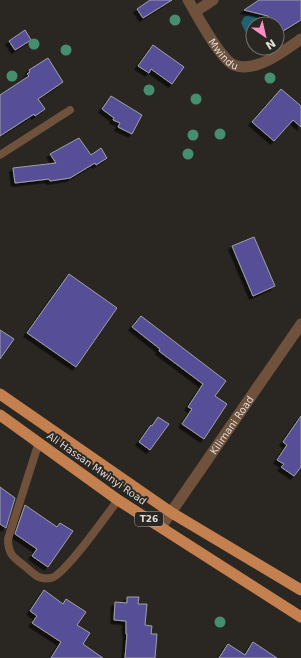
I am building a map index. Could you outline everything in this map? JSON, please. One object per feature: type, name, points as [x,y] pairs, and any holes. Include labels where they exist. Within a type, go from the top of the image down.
[{"type":"highway","name":"Ali Hassan Mwinyi Road","points":[[0,394],[172,513],[301,590]]},
{"type":"highway","name":"Ali Hassan Mwinyi Road","points":[[0,415],[118,500],[301,618]]},
{"type":"street","name":"Mwindu","points":[[188,0],[216,46],[234,65],[247,67],[260,64],[301,39]]},
{"type":"street","points":[[195,12],[213,0]]},
{"type":"street","name":"Kilimani Road","points":[[161,527],[301,324]]},
{"type":"lane","points":[[0,155],[70,110]]},
{"type":"lane","points":[[38,442],[8,539],[8,548],[12,556],[39,578],[53,578],[66,568],[118,500]]},
{"type":"water","points":[[245,17],[245,31],[241,23]]},
{"type":"building","points":[[150,0],[172,0],[143,18],[137,9]]},
{"type":"building","points":[[259,0],[301,0],[301,20],[285,30],[285,16],[268,16],[244,10]]},
{"type":"building","points":[[25,30],[31,40],[15,50],[9,41]]},
{"type":"building","points":[[153,45],[184,67],[172,84],[151,69],[149,73],[138,66]]},
{"type":"building","points":[[48,58],[63,82],[38,99],[45,109],[35,116],[34,114],[0,136],[0,95],[29,76],[27,74],[30,72],[29,70]]},
{"type":"building","points":[[281,89],[301,106],[301,127],[293,120],[274,141],[252,122]]},
{"type":"building","points":[[111,96],[142,115],[132,134],[118,127],[120,123],[113,120],[114,118],[102,109]]},
{"type":"building","points":[[79,138],[91,155],[101,148],[107,158],[96,165],[95,163],[70,178],[15,183],[13,168],[56,163],[50,154]]},
{"type":"building","points":[[254,237],[275,286],[253,296],[232,246]]},
{"type":"building","points":[[69,274],[117,308],[76,367],[27,333]]},
{"type":"building","points":[[141,316],[226,381],[215,396],[227,404],[204,439],[182,424],[192,409],[188,407],[203,384],[159,351],[160,349],[132,327]]},
{"type":"building","points":[[0,330],[14,339],[0,359]]},
{"type":"building","points":[[301,416],[301,467],[294,476],[281,467],[284,464],[277,460],[287,445],[283,442]]},
{"type":"building","points":[[158,417],[169,424],[150,450],[139,442]]},
{"type":"building","points":[[0,487],[15,498],[6,528],[0,524]]},
{"type":"building","points":[[25,505],[57,527],[60,523],[73,531],[48,567],[32,556],[37,549],[15,534]]},
{"type":"building","points":[[44,590],[63,604],[66,599],[86,612],[77,625],[90,633],[83,644],[103,658],[51,658],[61,642],[32,623],[37,616],[30,611]]},
{"type":"building","points":[[127,597],[139,597],[138,604],[147,604],[145,625],[152,626],[151,634],[157,634],[155,658],[125,658],[127,634],[126,621],[114,620],[115,602],[127,603]]},
{"type":"building","points":[[253,642],[277,658],[219,658],[228,644],[245,655]]}]
